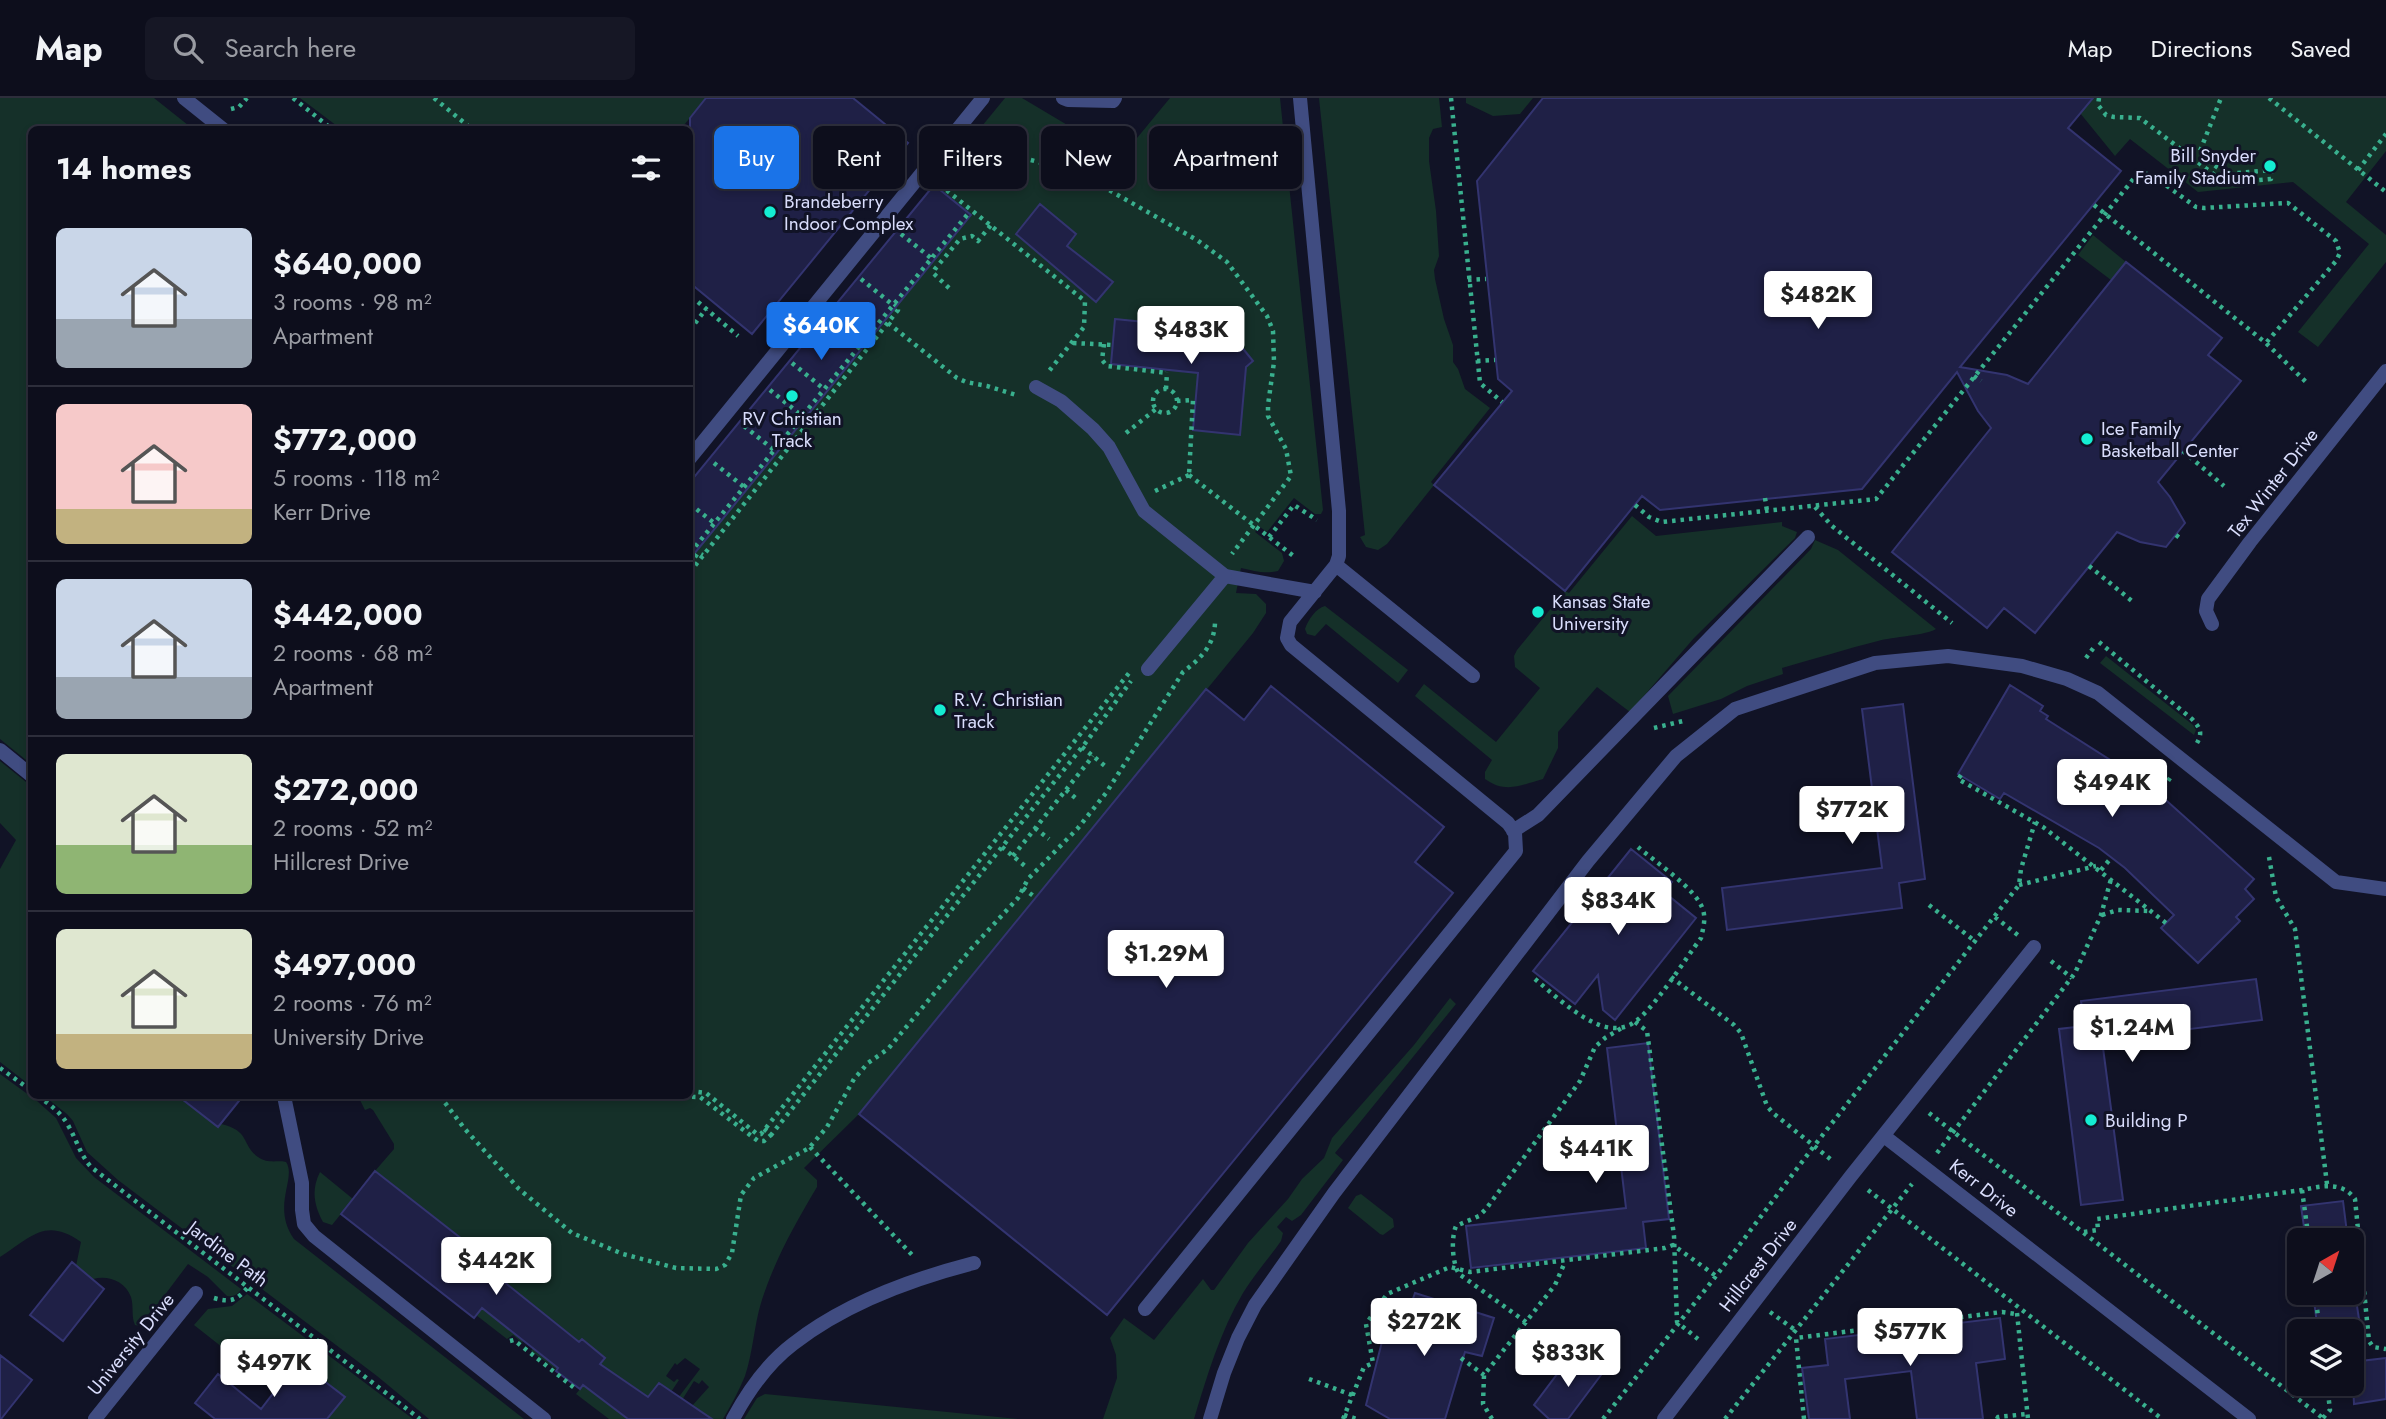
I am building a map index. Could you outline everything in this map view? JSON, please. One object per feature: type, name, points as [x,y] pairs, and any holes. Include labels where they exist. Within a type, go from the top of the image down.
[{"type":"street","points":[[184,98],[219,126]]},
{"type":"street","points":[[693,454],[983,98]]},
{"type":"street","points":[[1063,98],[1113,101],[1115,98]]},
{"type":"street","points":[[1144,1308],[1516,851],[1517,842],[1508,823],[1291,645],[1287,638],[1290,622],[1336,565],[1339,556],[1339,511],[1300,98]]},
{"type":"street","name":"Tex Winter Drive","points":[[2212,624],[2206,611],[2208,599],[2386,371]]},
{"type":"street","points":[[1036,387],[1069,408],[1109,447],[1144,512],[1225,576],[1315,592]]},
{"type":"street","points":[[1513,831],[1538,815],[1808,537]]},
{"type":"street","points":[[1336,565],[1473,676]]},
{"type":"street","points":[[1148,669],[1225,576]]},
{"type":"street","points":[[1210,1419],[1224,1373],[1255,1306],[1334,1193],[1597,851],[1676,756],[1735,709],[1875,663],[1948,656],[2022,666],[2056,675],[2098,692],[2336,882],[2386,889]]},
{"type":"street","points":[[0,750],[28,773]]},
{"type":"street","points":[[1884,1136],[2035,947]]},
{"type":"street","points":[[285,1099],[302,1183],[304,1224],[314,1236],[544,1419]]},
{"type":"street","name":"Kerr Drive","points":[[1884,1136],[2249,1419]]},
{"type":"street","name":"Hillcrest Drive","points":[[1664,1419],[1884,1136]]},
{"type":"street","points":[[733,1419],[761,1375],[792,1344],[865,1301],[930,1274],[974,1263]]},
{"type":"street","name":"University Drive","points":[[94,1419],[197,1293]]},
{"type":"path","points":[[227,106],[235,109],[247,98]]},
{"type":"path","points":[[293,98],[327,126]]},
{"type":"path","points":[[434,98],[468,126]]},
{"type":"path","points":[[1451,98],[1480,383],[1503,402]]},
{"type":"path","points":[[2099,98],[2098,106],[2106,115],[2140,118],[2225,183],[2271,179],[2271,170],[2225,174],[2201,155],[2200,151],[2221,98]]},
{"type":"path","points":[[2269,98],[2386,192]]},
{"type":"path","points":[[2358,170],[2386,134]]},
{"type":"path","points":[[1027,159],[1079,173],[1197,240],[1227,262],[1266,316],[1273,331],[1274,362],[1269,416],[1286,449],[1292,475],[1228,560]]},
{"type":"path","points":[[1635,505],[1649,517],[1662,522],[1876,499],[2135,177],[2143,173],[2152,175],[2196,207],[2288,202],[2336,241],[2340,253],[2336,261],[2266,343]]},
{"type":"path","points":[[946,189],[1085,300],[1084,327],[1036,387]]},
{"type":"path","points":[[2094,205],[2266,343],[2307,383]]},
{"type":"path","points":[[693,549],[967,215]]},
{"type":"path","points":[[949,288],[933,274],[935,269],[960,239],[972,236],[978,241],[991,225]]},
{"type":"path","points":[[902,235],[931,258]]},
{"type":"path","points":[[1468,280],[1486,279]]},
{"type":"path","points":[[693,568],[899,309],[863,280]]},
{"type":"path","points":[[698,302],[738,336]]},
{"type":"path","points":[[693,326],[706,309]]},
{"type":"path","points":[[833,317],[864,341]]},
{"type":"path","points":[[888,323],[957,378],[1023,399]]},
{"type":"path","points":[[1072,343],[1113,345]]},
{"type":"path","points":[[1104,344],[1102,360],[1107,366],[1167,371],[1166,389]]},
{"type":"path","points":[[1477,361],[1495,360]]},
{"type":"path","points":[[794,365],[824,389]]},
{"type":"path","points":[[1974,376],[1981,381]]},
{"type":"path","points":[[1156,409],[1153,398],[1158,391],[1166,389],[1175,394],[1177,401]]},
{"type":"path","points":[[772,392],[802,416]]},
{"type":"path","points":[[1156,409],[1170,411],[1177,401],[1194,399],[1189,475]]},
{"type":"path","points":[[1109,447],[1156,409]]},
{"type":"path","points":[[744,426],[774,450]]},
{"type":"path","points":[[2183,451],[2224,486]]},
{"type":"path","points":[[713,463],[744,487]]},
{"type":"path","points":[[1189,475],[1296,558]]},
{"type":"path","points":[[1138,498],[1189,475]]},
{"type":"path","points":[[1765,498],[1767,511]]},
{"type":"path","points":[[1269,537],[1294,505],[1317,520]]},
{"type":"path","points":[[693,506],[714,523]]},
{"type":"path","points":[[1815,506],[1832,526],[1952,624]]},
{"type":"path","points":[[2176,534],[2181,539]]},
{"type":"path","points":[[693,560],[698,553],[703,555]]},
{"type":"path","points":[[2089,566],[2132,601]]},
{"type":"path","points":[[443,1099],[512,1182],[572,1233],[623,1254],[676,1268],[716,1269],[725,1265],[732,1253],[741,1195],[754,1178],[810,1147],[827,1126],[854,1079],[868,1063],[888,1049],[971,949],[1018,898],[1028,879],[1078,828],[1106,793],[1183,673],[1201,658],[1214,635],[1215,615],[1204,602]]},
{"type":"path","points":[[2086,657],[2097,644],[2200,727],[2201,736],[2192,749]]},
{"type":"path","points":[[693,1097],[700,1097],[758,1141],[764,1142],[1082,747],[1133,668]]},
{"type":"path","points":[[693,1091],[706,1093],[757,1134],[761,1134],[1112,699],[1135,676],[1148,669]]},
{"type":"path","points":[[1082,747],[1105,766]]},
{"type":"path","points":[[1013,856],[1093,756]]},
{"type":"path","points":[[2154,802],[2175,772]]},
{"type":"path","points":[[1961,775],[1958,779],[2035,822],[2101,870],[2166,923]]},
{"type":"path","points":[[1066,790],[1079,801]]},
{"type":"path","points":[[1603,1419],[2019,885],[2035,822]]},
{"type":"path","points":[[1035,828],[1049,839]]},
{"type":"path","points":[[1002,847],[1025,866]]},
{"type":"path","points":[[1526,1322],[1459,1274],[1456,1269],[1453,1234],[1456,1226],[1479,1216],[1486,1209],[1580,1081],[1595,1047],[1645,1013],[1701,938],[1705,924],[1703,910],[1695,895],[1638,847]]},
{"type":"path","points":[[2267,853],[2276,897],[2295,929],[2327,1184]]},
{"type":"path","points":[[2101,870],[2111,858]]},
{"type":"path","points":[[2019,885],[2095,866]]},
{"type":"path","points":[[1725,1419],[1926,1167],[2075,973],[2101,915],[2111,879]]},
{"type":"path","points":[[1023,888],[1036,898]]},
{"type":"path","points":[[1929,905],[1976,942]]},
{"type":"path","points":[[2101,915],[2118,910],[2151,911]]},
{"type":"path","points":[[1671,977],[1734,1024],[1741,1033],[1767,1105],[1773,1113],[2018,1311],[2162,1419]]},
{"type":"path","points":[[1535,979],[1575,1011],[1597,1024],[1613,1028],[1625,1026]]},
{"type":"path","points":[[1635,1021],[1647,1031],[1673,1245],[1677,1322]]},
{"type":"path","points":[[0,1068],[28,1088]]},
{"type":"path","name":"Jardine Path","points":[[42,1099],[56,1109],[69,1126],[81,1155],[90,1167],[420,1419]]},
{"type":"path","points":[[1912,1099],[2323,1419],[2330,1410],[2328,1396]]},
{"type":"path","points":[[764,1129],[771,1135]]},
{"type":"path","points":[[810,1147],[930,1274]]},
{"type":"path","points":[[2083,1233],[2098,1230],[2097,1219],[2302,1190],[2327,1184],[2349,1191],[2355,1199],[2369,1341],[2373,1346],[2386,1349]]},
{"type":"path","points":[[2302,1190],[2307,1228]]},
{"type":"path","points":[[1673,1245],[1716,1276]]},
{"type":"path","points":[[1357,1419],[1344,1417],[1364,1367],[1373,1363],[1366,1324],[1387,1294],[1450,1267],[1471,1272],[1673,1245]]},
{"type":"path","points":[[1492,1419],[1483,1404],[1484,1375],[1555,1285],[1566,1261]]},
{"type":"path","points":[[197,1293],[228,1301],[239,1298],[248,1287]]},
{"type":"path","points":[[1793,1336],[2018,1311]]},
{"type":"path","points":[[1997,1419],[2027,1417],[2018,1311]]},
{"type":"path","points":[[1793,1336],[1804,1419]]},
{"type":"path","points":[[510,1341],[514,1340],[527,1347],[563,1381],[577,1390]]},
{"type":"path","points":[[1461,1358],[1484,1375]]},
{"type":"path","points":[[1309,1379],[1352,1395]]},
{"type":"green space","points":[[0,98],[154,98],[189,126],[28,126],[28,762],[0,739]]},
{"type":"green space","points":[[300,98],[706,98],[683,126],[337,126]]},
{"type":"green space","name":"R.V. Christian Track","points":[[1005,98],[1022,98],[1069,126],[1041,126],[1041,189],[1135,189],[1135,137],[1137,138],[1170,98],[1280,98],[1283,126],[1149,126],[1149,189],[1289,189],[1323,510],[1321,514],[1315,514],[1294,498],[1267,532],[1260,527],[1255,532],[1282,553],[1284,561],[1278,571],[1273,572],[1241,568],[1236,593],[1256,594],[1266,604],[1266,613],[1253,633],[859,1114],[804,1168],[817,1180],[817,1187],[772,1272],[759,1312],[745,1376],[723,1419],[701,1419],[691,1407],[709,1387],[702,1380],[699,1384],[694,1381],[682,1400],[678,1398],[700,1369],[685,1358],[677,1365],[675,1363],[666,1376],[674,1382],[679,1380],[671,1392],[659,1383],[631,1419],[609,1419],[576,1394],[605,1358],[582,1339],[557,1370],[531,1351],[533,1348],[554,1365],[504,1324],[523,1341],[522,1343],[513,1335],[507,1339],[476,1315],[508,1274],[375,1171],[394,1149],[394,1144],[370,1108],[365,1110],[360,1099],[693,1099],[693,478],[930,189],[1027,189],[1027,126],[982,126]],"holes":[[[602,1366],[621,1379],[605,1401],[587,1388]]]},
{"type":"green space","points":[[1319,98],[1439,98],[1442,127],[1433,129],[1429,138],[1439,256],[1434,270],[1435,279],[1453,345],[1453,362],[1465,389],[1490,408],[1431,482],[1434,485],[1387,544],[1378,550],[1366,547],[1360,537],[1365,535]]},
{"type":"green space","points":[[1466,98],[1533,98],[1520,114],[1493,116],[1466,103]]},
{"type":"green space","name":"Bill Snyder Family Stadium","points":[[2062,98],[2386,98],[2386,151],[2346,202],[2386,235],[2386,262],[2318,347],[2298,332],[2369,244],[2293,182],[2198,192],[2130,139],[2115,156],[2080,113]]},
{"type":"green space","points":[[2093,235],[2126,262],[2111,280],[2078,255]]},
{"type":"green space","points":[[1632,516],[1656,536],[1782,522],[1782,526],[1797,532],[1795,538],[1694,638],[1630,712],[1597,687],[1558,732],[1558,748],[1543,779],[1514,787],[1493,784],[1485,779],[1485,772],[1492,760],[1415,696],[1424,684],[1496,742],[1540,688],[1515,667],[1514,656],[1517,650],[1565,591],[1569,593]]},
{"type":"green space","points":[[1815,540],[1838,550],[1936,629],[1878,641],[1782,668],[1783,674],[1747,686],[1721,699],[1673,714],[1668,696],[1811,549]]},
{"type":"green space","points":[[1325,606],[1408,670],[1398,683],[1326,624],[1315,636],[1307,634],[1305,629],[1310,618]]},
{"type":"green space","points":[[2106,656],[2193,725],[2196,730],[2194,735],[2100,663]]},
{"type":"green space","points":[[0,761],[28,784],[28,1084],[0,1062],[0,869],[16,840],[0,823]]},
{"type":"green space","points":[[1450,998],[1456,1004],[1335,1153],[1343,1160],[1301,1215],[1292,1221],[1286,1217],[1277,1227],[1283,1233],[1281,1241],[1247,1286],[1227,1323],[1194,1419],[1103,1419],[1117,1378],[1116,1355],[1110,1338],[1124,1318],[1154,1340],[1203,1279],[1211,1290],[1214,1290],[1248,1243],[1288,1199],[1302,1179],[1324,1158],[1332,1138],[1414,1045]]},
{"type":"green space","points":[[0,1074],[28,1094],[28,1099],[34,1099],[56,1118],[76,1158],[94,1177],[241,1289],[233,1296],[227,1296],[208,1277],[188,1264],[140,1326],[135,1325],[131,1297],[125,1287],[110,1279],[93,1279],[76,1266],[81,1242],[68,1235],[48,1230],[30,1237],[0,1257]]},
{"type":"green space","points":[[48,1099],[182,1099],[218,1127],[221,1124],[237,1130],[261,1159],[286,1162],[289,1176],[284,1204],[285,1215],[294,1239],[524,1419],[429,1419],[377,1376],[118,1180],[87,1152],[67,1114]]},
{"type":"green space","points":[[320,1172],[353,1199],[332,1225],[323,1222],[317,1210],[315,1185]]},
{"type":"green space","points":[[1361,1194],[1393,1219],[1394,1227],[1383,1235],[1380,1234],[1348,1208],[1356,1196]]},
{"type":"green space","points":[[247,1294],[413,1419],[327,1419],[344,1397],[295,1365],[266,1341],[246,1366],[194,1325],[208,1309],[232,1306]]},
{"type":"green space","points":[[765,1394],[1018,1419],[744,1419],[757,1398]]},
{"type":"building","name":"Brandeberry Indoor Complex","points":[[706,98],[853,98],[887,126],[813,126],[813,189],[870,189],[752,334],[693,285],[693,126],[690,126],[690,118]]},
{"type":"building","points":[[1543,98],[2093,98],[2068,128],[2121,171],[1960,367],[2007,375],[2028,384],[2126,262],[2222,338],[2208,355],[2241,381],[2158,482],[2185,523],[2166,547],[2140,542],[2117,532],[2035,633],[2004,608],[1987,628],[1892,552],[1991,428],[1978,411],[1957,372],[1862,489],[1660,510],[1642,496],[1565,591],[1434,485],[1512,391],[1498,379],[1477,181]]},
{"type":"building","name":"RV Christian Track","points":[[931,189],[939,189],[971,215],[693,555],[693,478]]},
{"type":"building","points":[[1040,204],[1076,234],[1067,246],[1113,282],[1096,302],[1016,234]]},
{"type":"building","points":[[1115,319],[1214,329],[1222,323],[1253,361],[1246,367],[1240,435],[1193,430],[1198,373],[1111,364]]},
{"type":"building","points":[[2010,685],[2043,706],[2040,711],[2048,716],[2046,719],[2148,784],[2254,879],[2245,889],[2254,899],[2236,917],[2240,921],[2198,963],[2161,928],[2174,915],[2125,868],[2099,848],[2004,793],[2000,799],[1958,774]]},
{"type":"building","points":[[1271,686],[1444,827],[1415,862],[1453,893],[1107,1315],[859,1114],[1206,689],[1244,720]]},
{"type":"building","points":[[1903,704],[1925,879],[1899,883],[1902,908],[1727,930],[1722,888],[1882,868],[1862,709]]},
{"type":"building","points":[[1631,849],[1672,882],[1664,892],[1696,918],[1615,1020],[1603,1010],[1598,975],[1575,1004],[1533,971]]},
{"type":"building","name":"Building P","points":[[2256,979],[2262,1020],[2102,1040],[2123,1200],[2081,1205],[2059,1029],[2085,1026],[2081,1001]]},
{"type":"building","points":[[1648,1043],[1669,1219],[1643,1222],[1646,1248],[1471,1268],[1466,1226],[1626,1208],[1607,1048]]},
{"type":"building","points":[[182,1099],[241,1099],[218,1127]]},
{"type":"building","points":[[375,1171],[508,1275],[503,1281],[579,1342],[582,1339],[605,1358],[600,1364],[648,1397],[659,1383],[712,1419],[628,1419],[583,1385],[580,1389],[556,1371],[558,1368],[482,1308],[474,1318],[341,1214]]},
{"type":"building","points":[[2343,1201],[2346,1228],[2304,1228],[2301,1206]]},
{"type":"building","points":[[72,1262],[104,1289],[63,1341],[30,1315]]},
{"type":"building","points":[[1415,1293],[1494,1318],[1482,1356],[1465,1352],[1445,1419],[1390,1419],[1366,1405],[1392,1302],[1410,1307]]},
{"type":"building","points":[[2315,1306],[2357,1306],[2359,1319],[2316,1319]]},
{"type":"building","points":[[2000,1318],[2005,1359],[1976,1363],[1983,1419],[1917,1419],[1911,1371],[1845,1379],[1850,1419],[1809,1419],[1802,1368],[1828,1365],[1825,1339]]},
{"type":"building","points":[[1573,1353],[1601,1375],[1568,1419],[1549,1419],[1534,1405]]},
{"type":"building","points":[[0,1355],[32,1380],[1,1419],[0,1419]]},
{"type":"building","points":[[2386,1358],[2386,1399],[2354,1404],[2354,1396],[2364,1396],[2364,1361]]},
{"type":"building","points":[[298,1361],[345,1397],[327,1419],[215,1419],[195,1403],[218,1374],[261,1409]]},
{"type":"place","name":"Bill Snyder Family Stadium","points":[[2270,166]]},
{"type":"place","name":"Brandeberry Indoor Complex","points":[[770,212]]},
{"type":"place","name":"RV Christian Track","points":[[792,396]]},
{"type":"place","name":"Ice Family Basketball Center","points":[[2087,439]]},
{"type":"place","name":"Kansas State University","points":[[1538,612]]},
{"type":"place","name":"R.V. Christian Track","points":[[940,710]]},
{"type":"place","name":"Building P","points":[[2091,1120]]}]
